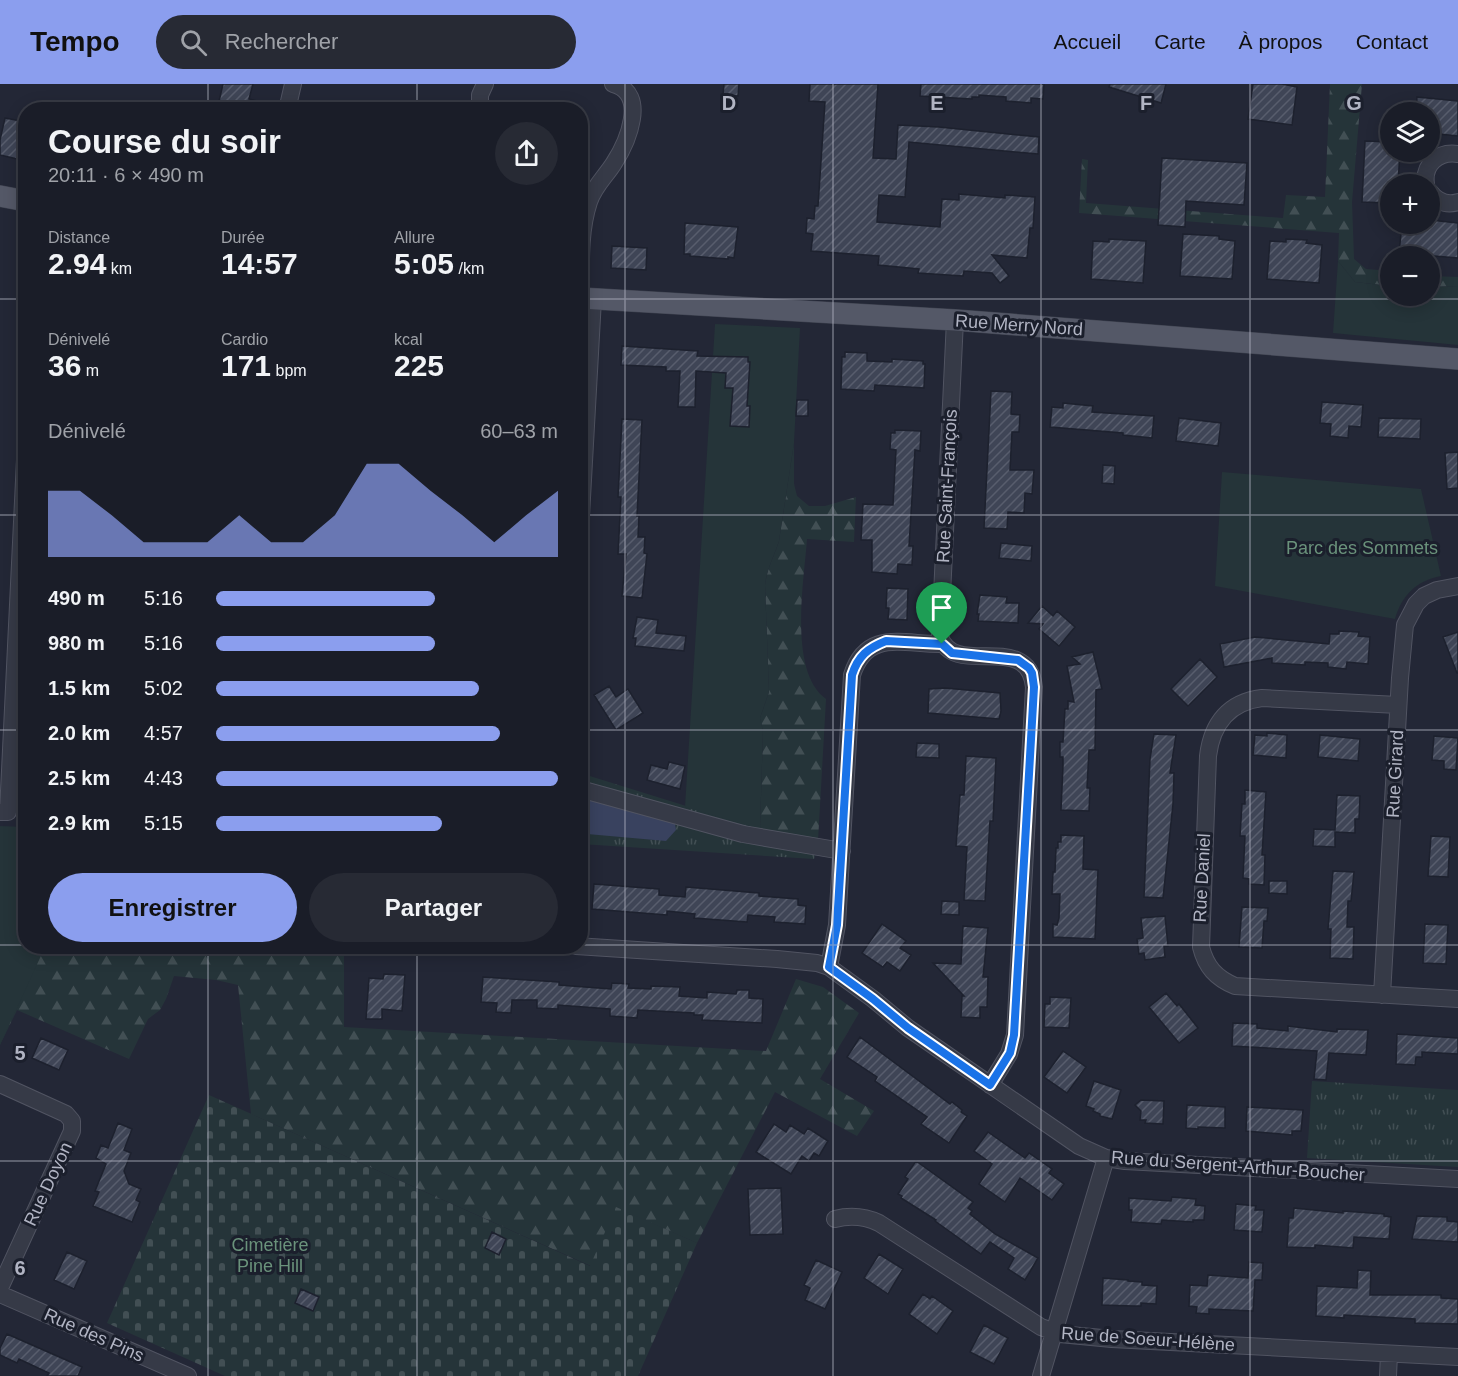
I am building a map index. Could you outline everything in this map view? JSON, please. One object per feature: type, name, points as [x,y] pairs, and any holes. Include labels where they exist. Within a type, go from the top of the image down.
[{"type":"main road","points":[[0,196],[18,199]]},
{"type":"main road","name":"Rue Merry Nord","points":[[588,298],[956,320],[1458,359]]},
{"type":"street","points":[[289,102],[293,84]]},
{"type":"street","points":[[480,102],[480,95],[485,84]]},
{"type":"street","points":[[588,207],[596,188],[619,155],[632,115],[630,97],[622,88],[613,84]]},
{"type":"street","points":[[1426,174],[1426,170],[1436,158],[1443,154],[1458,154]]},
{"type":"street","points":[[1440,201],[1458,202]]},
{"type":"street","name":"Rue Saint-François","points":[[944,647],[940,637],[940,619],[956,320]]},
{"type":"street","points":[[4,812],[18,586]]},
{"type":"street","name":"Rue Girard","points":[[1382,995],[1403,636],[1408,617],[1424,596],[1437,590],[1458,586]]},
{"type":"street","points":[[829,967],[837,925],[852,675],[855,664],[862,654],[886,641],[944,647],[959,654],[1018,660],[1032,673],[1034,687],[1014,1035],[1010,1053],[990,1085]]},
{"type":"street","name":"Rue Daniel","points":[[1398,705],[1263,698],[1251,699],[1231,708],[1223,716],[1212,735],[1208,756],[1200,936],[1203,958],[1225,982],[1245,988],[1458,999]]},
{"type":"street","points":[[588,791],[742,834],[842,851]]},
{"type":"street","name":"Rue du Sergent-Arthur-Boucher","points":[[588,947],[777,959],[817,963],[829,967],[865,992],[908,1028],[990,1085],[1079,1146],[1106,1158],[1125,1161],[1458,1179]]},
{"type":"street","name":"Rue Doyon","points":[[0,1084],[66,1114],[72,1121],[72,1131],[0,1288]]},
{"type":"street","points":[[1041,1376],[1106,1158]]},
{"type":"street","name":"Rue de Soeur-Hélène","points":[[835,1218],[853,1216],[879,1223],[1029,1320],[1053,1332],[1112,1339],[1458,1357]]},
{"type":"street","name":"Rue des Pins","points":[[0,1294],[189,1376]]},
{"type":"street","points":[[1388,1376],[1389,1354]]},
{"type":"green space","points":[[1330,84],[1362,84],[1352,202],[1354,259],[1366,269],[1380,270],[1380,285],[1355,282],[1338,261],[1339,233],[1079,213],[1082,159],[1088,160],[1086,203],[1283,218],[1286,195],[1325,197]]},
{"type":"green space","points":[[1338,261],[1355,282],[1380,285],[1380,306],[1440,306],[1440,287],[1458,286],[1458,345],[1333,333]]},
{"type":"green space","points":[[1440,276],[1458,277],[1458,286],[1440,287]]},
{"type":"green space","points":[[715,324],[800,328],[794,443],[779,541],[765,585],[769,692],[760,718],[763,731],[760,829],[685,807]]},
{"type":"green space","points":[[794,443],[794,484],[797,496],[809,506],[825,506],[856,497],[854,542],[807,539],[802,601],[802,648],[814,686],[826,699],[818,841],[760,829],[763,731],[760,718],[769,692],[765,585],[779,541]]},
{"type":"green space","name":"Parc des Sommets","points":[[1222,472],[1421,489],[1441,576],[1424,581],[1411,590],[1395,619],[1215,586]]},
{"type":"green space","points":[[588,775],[760,829],[818,841],[814,859],[588,844]]},
{"type":"green space","points":[[0,826],[18,827],[18,954],[42,954],[0,1045]]},
{"type":"green space","points":[[18,827],[18,954],[344,954],[344,1027],[766,1051],[796,979],[823,987],[859,1013],[820,1079],[874,1111],[857,1136],[775,1092],[697,1243],[617,1208],[591,1266],[251,1114],[238,985],[216,980],[174,976],[166,999],[160,1010],[148,1019],[129,1059],[17,1010],[0,1045],[0,920]]},
{"type":"green space","points":[[1312,1081],[1458,1090],[1458,1167],[1307,1158]]},
{"type":"green space","name":"Cimetière Pine Hill","points":[[209,1095],[590,1266],[616,1207],[697,1243],[638,1376],[225,1376],[107,1323]]},
{"type":"water","points":[[588,797],[666,819],[675,824],[676,830],[666,841],[588,834]]},
{"type":"building","points":[[223,84],[253,84],[249,99],[260,102],[219,102]]},
{"type":"building","points":[[724,84],[739,84],[738,96],[723,95]]},
{"type":"building","points":[[810,84],[878,84],[873,158],[896,159],[898,125],[1039,137],[1038,154],[909,142],[905,197],[879,195],[877,222],[940,227],[942,199],[959,200],[959,194],[1005,198],[1005,195],[1035,197],[1033,228],[1030,228],[1027,258],[992,255],[1009,276],[1000,283],[992,273],[964,271],[963,276],[918,273],[919,269],[878,265],[879,256],[811,251],[813,234],[806,233],[807,218],[814,219],[815,206],[818,206],[825,102],[809,101]]},
{"type":"building","points":[[921,84],[1044,84],[1043,99],[1031,98],[1031,103],[1006,101],[1006,97],[979,95],[972,99],[920,96]]},
{"type":"building","points":[[1110,84],[1166,84],[1161,103],[1109,87]]},
{"type":"building","points":[[1253,84],[1282,84],[1297,87],[1292,125],[1248,119]]},
{"type":"building","points":[[1417,97],[1458,101],[1458,136],[1440,134],[1440,102],[1417,102]]},
{"type":"building","points":[[5,118],[18,120],[18,159],[0,155],[0,140]]},
{"type":"building","points":[[1365,141],[1380,142],[1380,162],[1399,162],[1399,174],[1380,174],[1380,203],[1362,202]]},
{"type":"building","points":[[1162,158],[1247,163],[1244,205],[1186,201],[1185,227],[1158,225]]},
{"type":"building","points":[[1440,221],[1458,223],[1458,258],[1440,256],[1440,246],[1400,246],[1401,234],[1440,234]]},
{"type":"building","points":[[685,223],[738,227],[734,258],[684,254]]},
{"type":"building","points":[[1183,234],[1219,236],[1219,239],[1235,241],[1232,279],[1180,276]]},
{"type":"building","points":[[1109,239],[1146,241],[1143,283],[1091,279],[1093,241],[1109,242]]},
{"type":"building","points":[[1286,239],[1307,240],[1306,243],[1322,245],[1319,283],[1267,279],[1270,241],[1286,242]]},
{"type":"building","points":[[612,246],[647,248],[646,270],[611,268]]},
{"type":"building","points":[[622,346],[698,351],[697,356],[748,357],[748,362],[750,362],[747,406],[750,406],[749,427],[730,426],[733,388],[725,388],[726,373],[696,371],[695,407],[678,407],[680,371],[666,371],[666,367],[621,365]]},
{"type":"building","points":[[845,352],[867,353],[867,361],[892,362],[892,359],[923,361],[925,364],[924,388],[875,385],[874,391],[841,389],[842,357],[845,357]]},
{"type":"building","points":[[991,391],[1012,392],[1011,414],[1020,415],[1019,432],[1012,432],[1010,470],[1034,470],[1032,494],[1025,493],[1024,513],[1008,512],[1007,529],[984,528]]},
{"type":"building","points":[[797,400],[808,400],[808,416],[796,416]]},
{"type":"building","points":[[1322,402],[1363,405],[1361,427],[1349,426],[1348,438],[1330,436],[1331,424],[1320,423]]},
{"type":"building","points":[[1063,403],[1093,406],[1092,412],[1154,416],[1152,438],[1123,435],[1123,433],[1050,427],[1052,407],[1063,408]]},
{"type":"building","points":[[1179,418],[1221,423],[1218,446],[1176,441]]},
{"type":"building","points":[[1379,418],[1421,419],[1420,439],[1378,437]]},
{"type":"building","points":[[622,419],[642,420],[637,516],[639,516],[638,537],[645,537],[644,553],[647,554],[642,598],[622,596],[626,554],[618,554],[621,497],[618,497]]},
{"type":"building","points":[[895,430],[921,431],[920,451],[915,450],[909,546],[913,546],[912,565],[898,564],[897,574],[872,572],[872,540],[861,540],[863,504],[893,505],[896,450],[890,449],[891,433],[895,433]]},
{"type":"building","points":[[1458,452],[1458,488],[1447,489],[1445,453]]},
{"type":"building","points":[[1103,465],[1115,466],[1114,484],[1102,483]]},
{"type":"building","points":[[1001,543],[1032,546],[1031,561],[999,558]]},
{"type":"building","points":[[887,588],[908,589],[907,620],[888,619]]},
{"type":"building","points":[[980,595],[1007,597],[1006,603],[1019,603],[1018,623],[978,621]]},
{"type":"building","points":[[1042,606],[1053,616],[1057,611],[1075,627],[1059,646],[1039,629],[1043,624],[1028,623]]},
{"type":"building","points":[[637,617],[658,620],[656,633],[686,636],[684,651],[635,646],[636,638],[633,638]]},
{"type":"building","points":[[1339,631],[1359,632],[1358,636],[1370,637],[1368,664],[1347,662],[1346,669],[1328,667],[1328,663],[1305,662],[1305,665],[1272,663],[1272,658],[1224,667],[1220,644],[1255,637],[1329,644],[1330,634],[1339,634]]},
{"type":"building","points":[[1458,632],[1458,673],[1457,673],[1443,637]]},
{"type":"building","points":[[1093,652],[1102,689],[1096,690],[1095,750],[1089,750],[1087,788],[1090,788],[1089,811],[1061,810],[1063,757],[1060,757],[1060,742],[1063,742],[1065,709],[1068,709],[1068,701],[1074,702],[1067,666],[1080,664],[1072,657]]},
{"type":"building","points":[[1200,659],[1217,677],[1188,706],[1171,689]]},
{"type":"building","points":[[609,686],[616,697],[628,689],[643,713],[616,730],[594,695]]},
{"type":"building","points":[[945,688],[1000,693],[999,719],[928,713],[929,689]]},
{"type":"building","points":[[1267,733],[1287,735],[1286,758],[1253,755],[1255,735],[1267,736]]},
{"type":"building","points":[[1154,734],[1176,735],[1170,773],[1174,773],[1173,804],[1163,898],[1144,897],[1150,759]]},
{"type":"building","points":[[1320,735],[1360,739],[1358,761],[1318,757]]},
{"type":"building","points":[[1434,736],[1458,738],[1456,770],[1444,769],[1444,761],[1432,760]]},
{"type":"building","points":[[917,743],[939,744],[939,758],[916,757]]},
{"type":"building","points":[[966,756],[996,758],[993,821],[990,821],[985,901],[964,900],[967,847],[956,846],[960,795],[964,795]]},
{"type":"building","points":[[669,762],[685,766],[680,789],[647,780],[651,765],[667,769]]},
{"type":"building","points":[[1245,790],[1266,792],[1262,855],[1265,855],[1264,885],[1249,884],[1249,879],[1243,878],[1245,836],[1240,836]]},
{"type":"building","points":[[1337,795],[1360,796],[1359,819],[1355,819],[1355,833],[1335,832],[1335,847],[1313,846],[1314,829],[1335,830]]},
{"type":"building","points":[[1061,835],[1084,836],[1083,869],[1098,870],[1095,939],[1053,937],[1053,924],[1057,925],[1059,918],[1060,894],[1052,894],[1053,872],[1055,872],[1056,848],[1058,848],[1058,842],[1061,842]]},
{"type":"building","points":[[1431,836],[1450,837],[1448,877],[1428,876]]},
{"type":"building","points":[[1333,871],[1354,872],[1351,901],[1348,901],[1347,927],[1354,927],[1353,959],[1330,958],[1331,929],[1328,929]]},
{"type":"building","points":[[1269,881],[1287,881],[1287,894],[1269,893]]},
{"type":"building","points":[[594,884],[659,889],[659,895],[685,897],[686,887],[759,893],[759,896],[798,899],[798,905],[806,906],[805,924],[774,922],[775,917],[748,915],[747,922],[694,918],[695,914],[667,911],[667,915],[592,909]]},
{"type":"building","points":[[942,901],[959,902],[959,915],[941,914]]},
{"type":"building","points":[[1242,907],[1268,908],[1267,921],[1264,921],[1262,948],[1239,947]]},
{"type":"building","points":[[1165,916],[1168,946],[1164,946],[1165,957],[1145,960],[1144,953],[1139,954],[1137,939],[1143,938],[1141,918]]},
{"type":"building","points":[[882,924],[906,941],[900,948],[911,955],[900,971],[887,962],[883,967],[862,953]]},
{"type":"building","points":[[1425,924],[1448,925],[1446,964],[1423,963]]},
{"type":"building","points":[[963,926],[988,928],[983,977],[988,977],[987,1007],[980,1007],[980,1018],[961,1017],[962,996],[964,996],[933,963],[961,964]]},
{"type":"building","points":[[384,974],[405,975],[402,1011],[382,1009],[382,1019],[366,1019],[369,978],[383,979]]},
{"type":"building","points":[[483,977],[559,982],[559,985],[611,989],[612,983],[629,984],[628,988],[680,987],[679,996],[707,998],[707,992],[736,994],[737,990],[749,990],[749,998],[763,999],[762,1023],[702,1020],[703,1015],[694,1015],[694,1013],[638,1010],[637,1018],[610,1016],[610,1009],[558,1005],[558,1009],[537,1008],[537,1000],[512,1000],[511,1013],[496,1012],[497,1003],[481,1002]]},
{"type":"building","points":[[1166,993],[1177,1006],[1179,1004],[1198,1028],[1179,1043],[1149,1007]]},
{"type":"building","points":[[1050,997],[1071,998],[1069,1028],[1044,1027],[1045,1004],[1050,1004]]},
{"type":"building","points":[[1233,1023],[1257,1024],[1257,1028],[1288,1031],[1288,1026],[1337,1032],[1337,1029],[1368,1030],[1366,1055],[1329,1053],[1326,1080],[1314,1079],[1317,1051],[1232,1046]]},
{"type":"building","points":[[1397,1034],[1458,1038],[1458,1054],[1422,1052],[1422,1057],[1416,1057],[1415,1065],[1396,1064]]},
{"type":"building","points":[[860,1037],[950,1104],[952,1102],[962,1110],[961,1112],[967,1116],[949,1143],[921,1124],[927,1117],[875,1081],[877,1077],[847,1057]]},
{"type":"building","points":[[41,1038],[68,1050],[59,1070],[32,1058]]},
{"type":"building","points":[[1063,1051],[1086,1067],[1067,1093],[1044,1077]]},
{"type":"building","points":[[1094,1081],[1121,1090],[1112,1119],[1100,1116],[1093,1111],[1094,1109],[1086,1106]]},
{"type":"building","points":[[1141,1100],[1164,1101],[1163,1124],[1145,1123],[1146,1120],[1140,1120],[1141,1111],[1135,1105]]},
{"type":"building","points":[[1187,1105],[1225,1107],[1225,1128],[1186,1128]]},
{"type":"building","points":[[1247,1107],[1303,1110],[1301,1131],[1292,1131],[1292,1135],[1246,1131]]},
{"type":"building","points":[[118,1123],[132,1129],[124,1150],[131,1153],[124,1171],[129,1184],[141,1189],[136,1200],[140,1202],[132,1222],[93,1206],[99,1192],[95,1191],[106,1164],[96,1158],[101,1145],[108,1148]]},
{"type":"building","points":[[774,1124],[786,1132],[790,1125],[804,1134],[808,1128],[828,1141],[819,1156],[814,1153],[809,1161],[802,1156],[791,1174],[756,1152]]},
{"type":"building","points":[[988,1132],[1025,1158],[1029,1153],[1052,1169],[1049,1173],[1064,1184],[1052,1200],[1020,1178],[1005,1202],[979,1184],[992,1164],[974,1151]]},
{"type":"building","points":[[916,1161],[973,1202],[968,1208],[972,1211],[970,1214],[995,1234],[1038,1258],[1025,1280],[1008,1269],[1014,1258],[990,1242],[981,1254],[936,1220],[901,1198],[902,1196],[898,1194],[908,1179],[905,1177]]},
{"type":"building","points":[[781,1188],[783,1234],[750,1235],[748,1189]]},
{"type":"building","points":[[1172,1197],[1196,1199],[1195,1205],[1205,1206],[1204,1220],[1193,1220],[1193,1222],[1162,1220],[1161,1224],[1131,1222],[1132,1210],[1129,1210],[1129,1198],[1171,1201]]},
{"type":"building","points":[[1236,1204],[1256,1206],[1255,1210],[1264,1210],[1262,1232],[1234,1230]]},
{"type":"building","points":[[1294,1208],[1384,1214],[1384,1216],[1391,1217],[1389,1239],[1354,1237],[1353,1248],[1315,1245],[1315,1248],[1287,1247],[1289,1218],[1293,1218]]},
{"type":"building","points":[[1417,1216],[1447,1217],[1447,1221],[1458,1222],[1458,1242],[1412,1239]]},
{"type":"building","points":[[492,1232],[506,1239],[499,1255],[485,1248]]},
{"type":"building","points":[[67,1252],[87,1261],[74,1289],[54,1280]]},
{"type":"building","points":[[879,1254],[903,1269],[888,1294],[864,1278]]},
{"type":"building","points":[[816,1260],[842,1272],[825,1309],[805,1300],[810,1288],[804,1285]]},
{"type":"building","points":[[1249,1262],[1263,1263],[1262,1280],[1255,1280],[1253,1311],[1209,1309],[1209,1314],[1196,1313],[1197,1307],[1189,1306],[1190,1285],[1207,1286],[1208,1275],[1248,1278]]},
{"type":"building","points":[[1358,1270],[1371,1271],[1370,1295],[1441,1295],[1441,1298],[1458,1299],[1458,1324],[1415,1323],[1415,1319],[1344,1315],[1344,1318],[1316,1316],[1317,1286],[1357,1288]]},
{"type":"building","points":[[1103,1278],[1157,1286],[1156,1304],[1102,1305]]},
{"type":"building","points":[[301,1289],[319,1297],[313,1311],[295,1303]]},
{"type":"building","points":[[923,1294],[930,1299],[932,1296],[953,1311],[937,1334],[909,1314]]},
{"type":"building","points":[[984,1325],[1008,1338],[994,1364],[970,1352]]},
{"type":"building","points":[[7,1334],[82,1367],[78,1376],[47,1376],[49,1373],[19,1359],[17,1363],[0,1355],[0,1348]]},
{"type":"route","points":[[886,641],[942,644],[952,653],[1018,660],[1024,663],[1032,673],[1034,687],[1014,1035],[1010,1053],[990,1085],[908,1028],[829,967],[837,925],[852,675],[855,664],[862,654],[886,641]]}]
